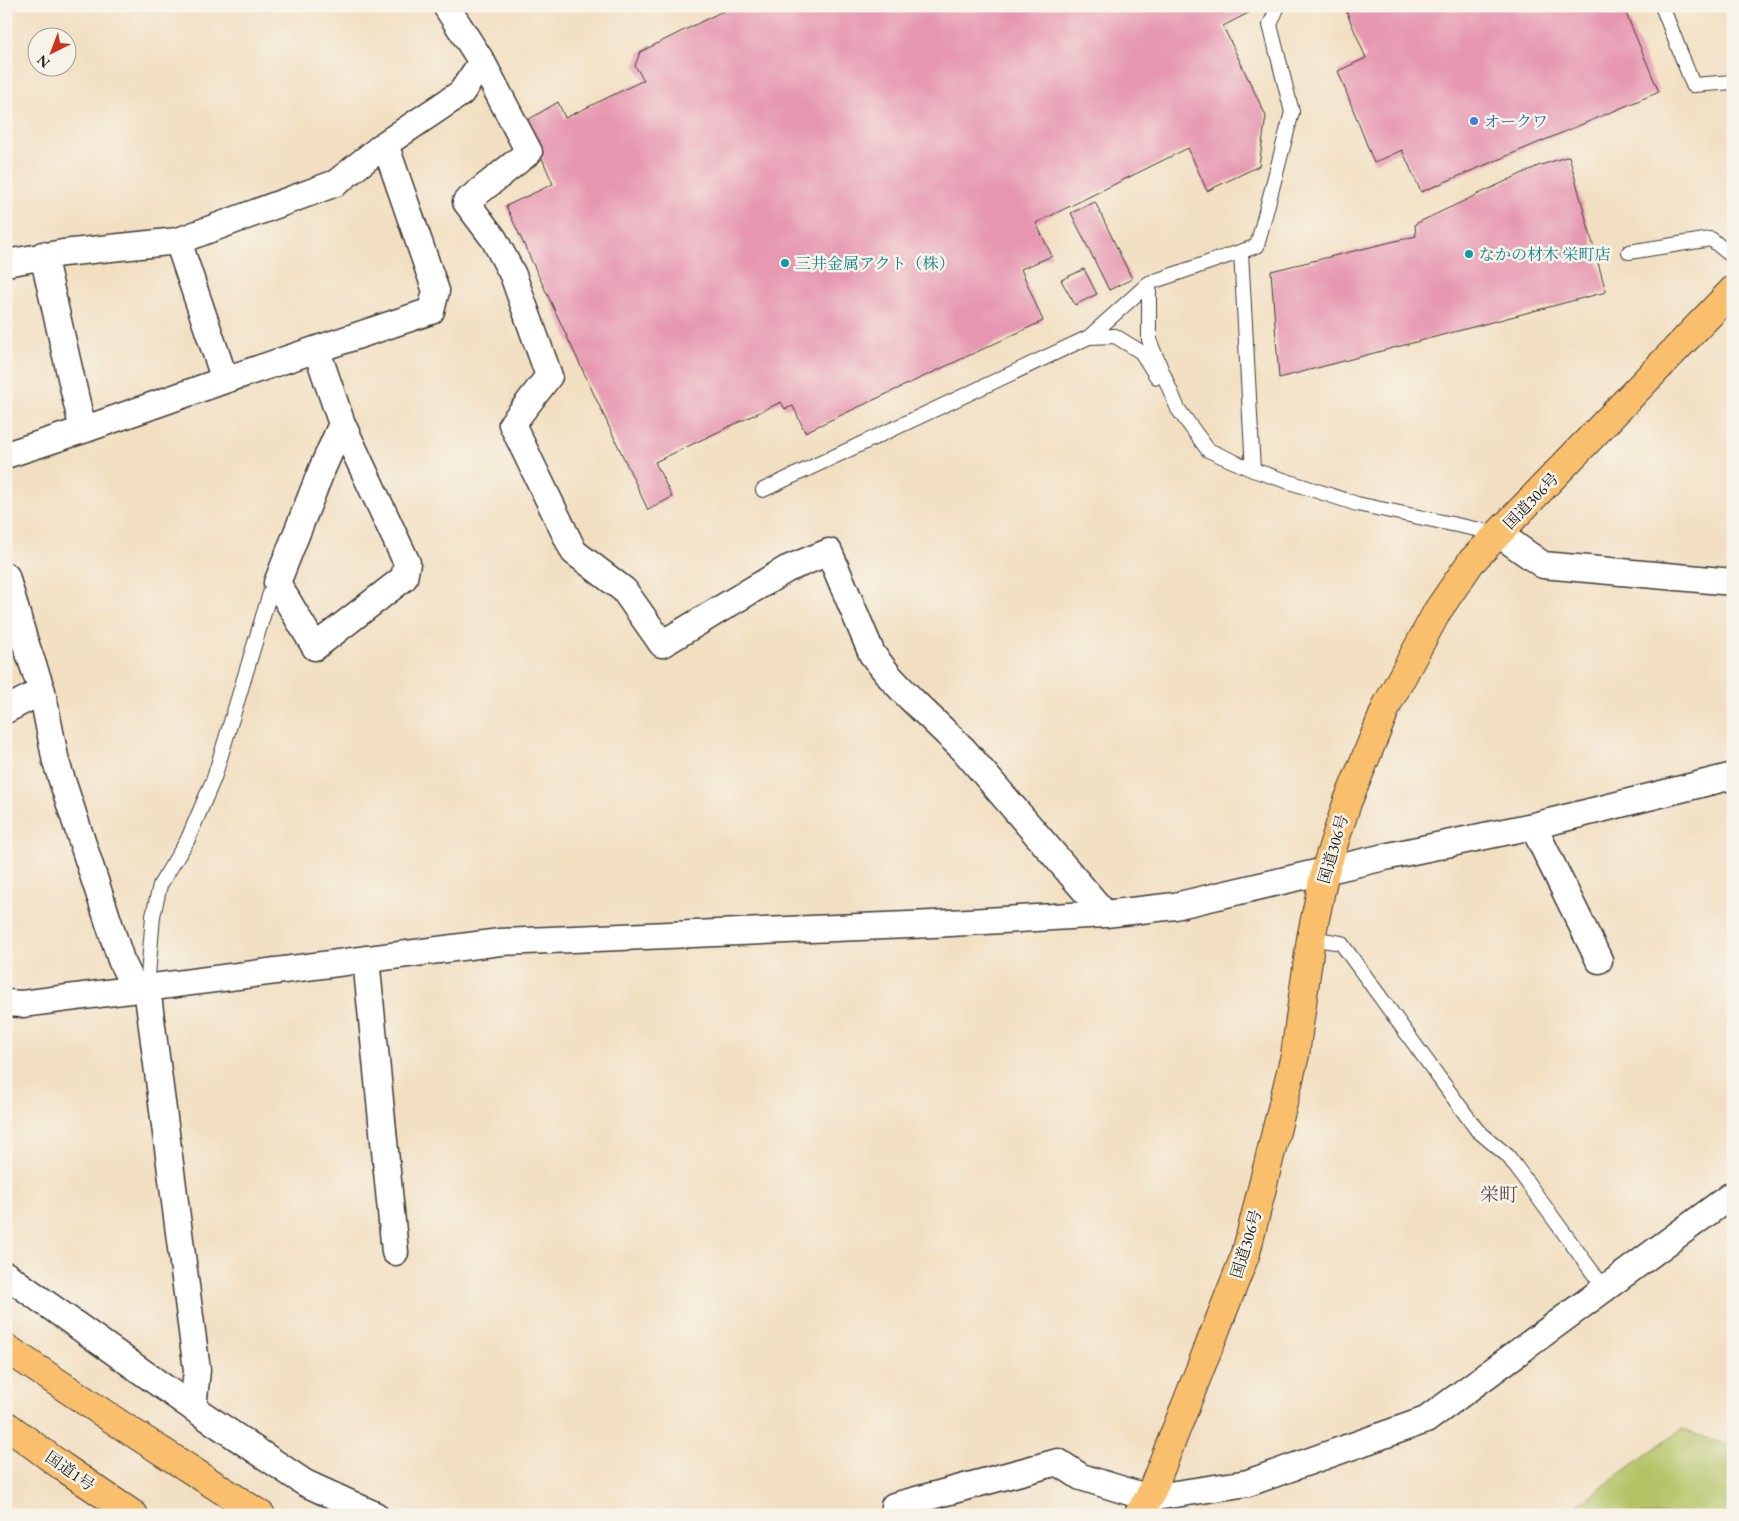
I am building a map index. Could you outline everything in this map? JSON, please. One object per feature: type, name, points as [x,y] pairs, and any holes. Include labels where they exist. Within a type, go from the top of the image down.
[{"type":"highway","name":"国道306号","points":[[1143,1506],[1246,1253],[1295,1055],[1311,938],[1325,872],[1347,803],[1388,703],[1438,610],[1471,562],[1733,290]]},
{"type":"highway","points":[[6,1348],[120,1425],[261,1515]]},
{"type":"highway","name":"国道1号","points":[[6,1425],[63,1467],[134,1515]]},
{"type":"street","points":[[446,6],[482,62],[529,152],[466,202],[494,239],[513,275],[549,376],[512,424],[574,552],[624,590],[662,644],[787,569],[829,552],[872,654],[910,698],[964,750],[1105,914]]},
{"type":"street","points":[[6,263],[43,255],[178,241],[336,183],[385,144],[461,93],[482,62]]},
{"type":"street","points":[[6,455],[431,311],[436,291],[385,144]]},
{"type":"street","points":[[178,241],[225,380]]},
{"type":"street","points":[[43,255],[83,430]]},
{"type":"street","points":[[317,351],[342,424],[407,563],[404,578],[315,647],[277,583],[342,424]]},
{"type":"street","points":[[1500,534],[1543,565],[1733,582]]},
{"type":"street","points":[[6,576],[42,692],[56,762],[121,960],[141,989],[197,1370],[193,1408]]},
{"type":"street","points":[[6,710],[42,692]]},
{"type":"street","points":[[6,1003],[22,1004],[500,942],[933,924],[1105,914],[1175,906],[1389,856],[1533,826],[1733,776]]},
{"type":"street","points":[[1533,826],[1599,960]]},
{"type":"street","points":[[366,959],[396,1252]]},
{"type":"street","points":[[894,1506],[1058,1462],[1081,1477],[1143,1506],[1248,1483],[1426,1420],[1733,1194]]},
{"type":"street","points":[[6,1275],[193,1408],[305,1483],[375,1515]]},
{"type":"lane","points":[[763,490],[1090,337],[1149,283],[1257,246],[1292,112],[1270,25],[1278,6]]},
{"type":"lane","points":[[1662,6],[1693,85],[1733,82]]},
{"type":"lane","points":[[1629,252],[1711,238],[1733,257]]},
{"type":"lane","points":[[1241,252],[1253,470]]},
{"type":"lane","points":[[1149,283],[1149,340],[1178,409]]},
{"type":"lane","points":[[1090,337],[1114,336],[1141,352],[1178,409],[1208,450],[1253,470],[1357,504],[1500,534]]},
{"type":"lane","points":[[141,989],[160,886],[187,841],[214,778],[270,594],[277,583]]},
{"type":"lane","points":[[1311,938],[1341,943],[1477,1130],[1508,1156],[1604,1288]]},
{"type":"green space","points":[[1681,1429],[1733,1447],[1733,1515],[1564,1515]]},
{"type":"building","name":"三井金属アクト（株）","points":[[722,6],[1262,6],[1223,26],[1266,116],[1259,166],[1207,191],[1188,148],[1036,223],[1052,256],[1021,269],[1043,321],[805,432],[793,406],[785,409],[781,402],[655,462],[672,497],[648,510],[506,206],[553,184],[526,121],[558,102],[565,118],[644,80],[635,66],[640,52],[723,11]]},
{"type":"building","name":"オークワ","points":[[1344,6],[1623,6],[1659,92],[1421,192],[1402,150],[1374,163],[1338,71],[1366,58]]},
{"type":"building","name":"なかの材木 栄町店","points":[[1569,156],[1606,292],[1279,378],[1271,271],[1416,236],[1415,224],[1538,166]]},
{"type":"building","points":[[1095,202],[1132,279],[1109,290],[1071,213]]},
{"type":"building","points":[[1084,269],[1097,294],[1075,305],[1061,280]]},
{"type":"place","name":"オークワ","points":[[1474,121]]},
{"type":"place","name":"なかの材木 栄町店","points":[[1469,254]]},
{"type":"place","name":"三井金属アクト（株）","points":[[785,263]]},
{"type":"district","name":"栄町","points":[[1499,1194]]}]
